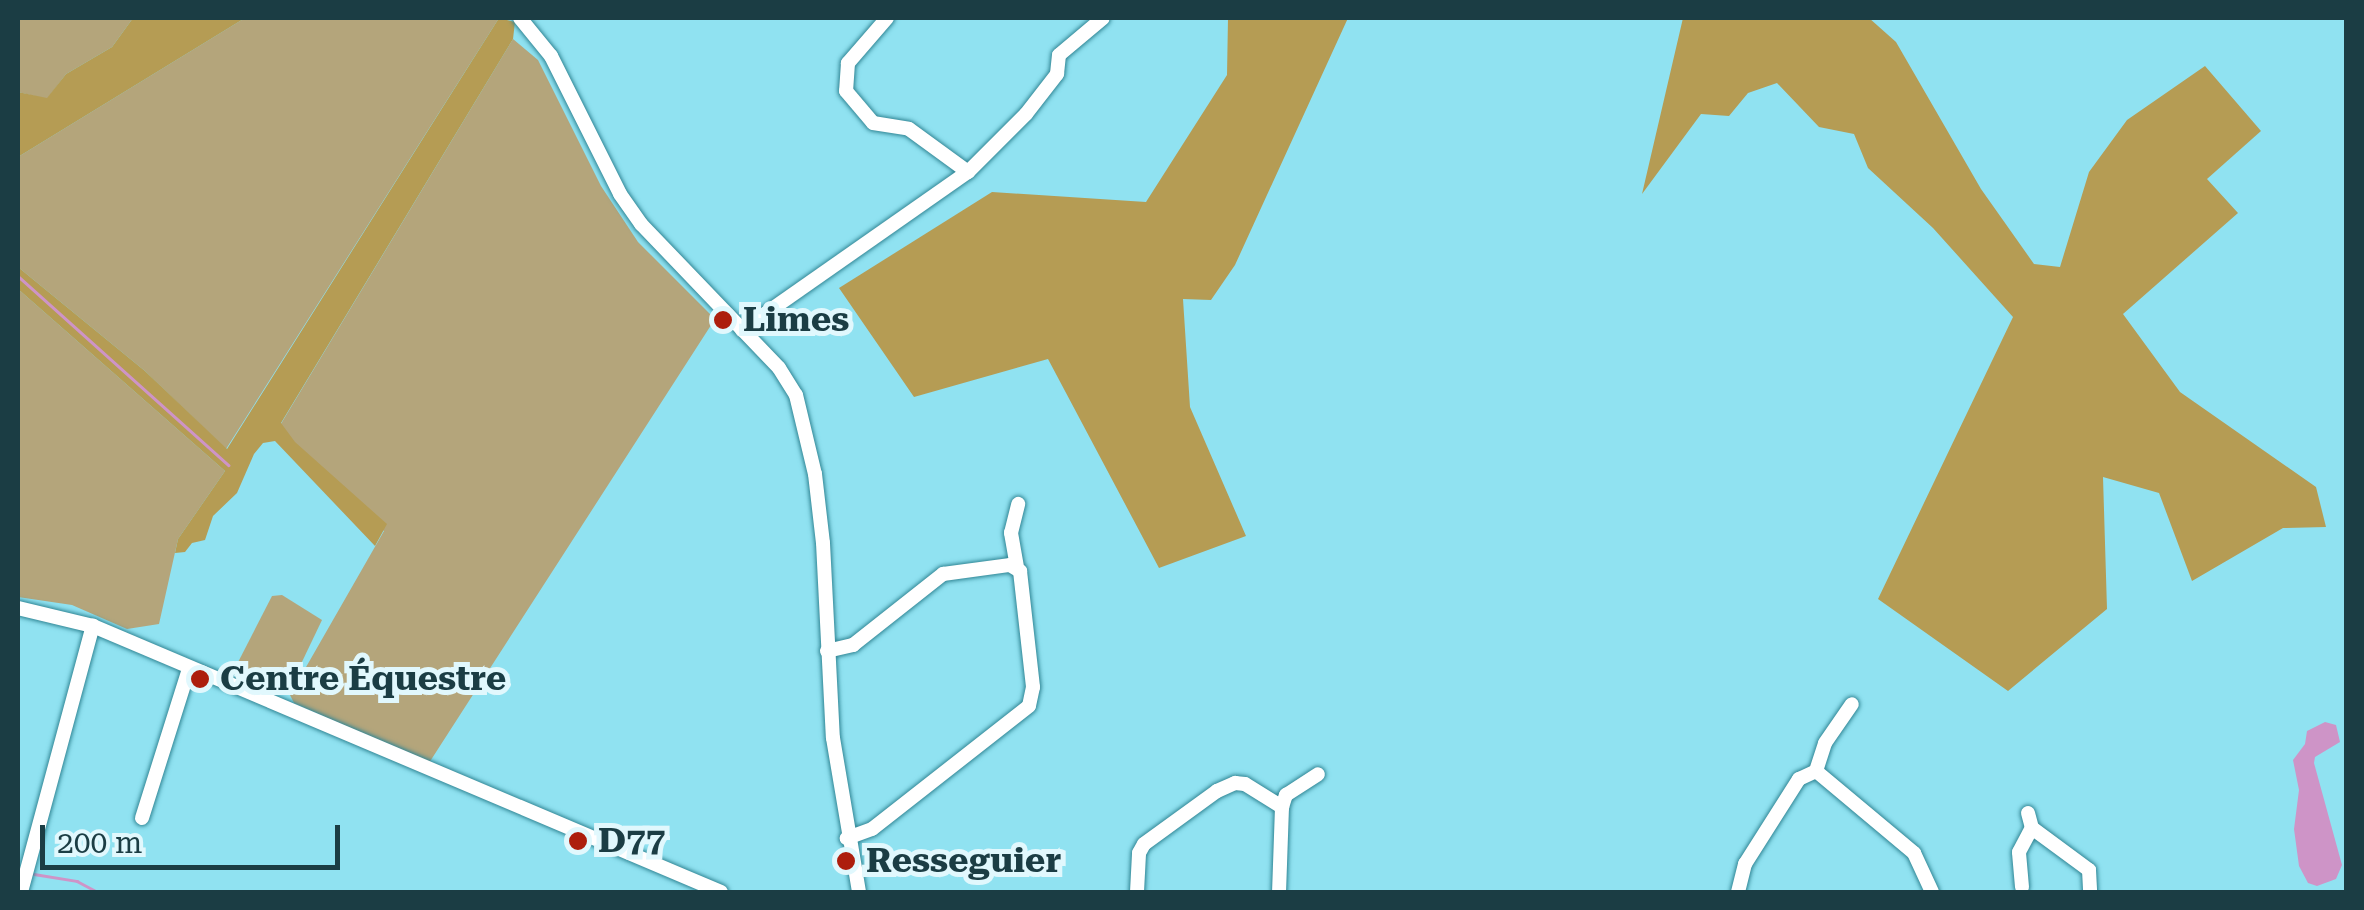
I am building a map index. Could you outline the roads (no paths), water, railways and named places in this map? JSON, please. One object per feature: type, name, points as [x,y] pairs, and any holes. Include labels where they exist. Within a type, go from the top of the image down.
[{"type":"street","points":[[520,18],[552,56],[620,194],[642,224],[778,368],[796,395],[806,426],[823,543],[827,650],[847,838],[857,889]]},
{"type":"street","points":[[887,18],[848,63],[846,91],[874,123],[909,129],[968,172]]},
{"type":"street","points":[[742,330],[968,172],[1047,88],[1057,74],[1059,55],[1103,18]]},
{"type":"street","points":[[847,838],[872,829],[1029,706],[1033,687],[1022,578],[1011,533],[1018,504]]},
{"type":"street","points":[[827,650],[853,645],[943,574],[1017,567]]},
{"type":"street","points":[[18,608],[93,626],[721,892]]},
{"type":"street","points":[[20,892],[93,626]]},
{"type":"street","points":[[142,818],[189,669]]},
{"type":"street","points":[[1738,892],[1745,864],[1799,779],[1816,771],[1825,743],[1852,704]]},
{"type":"street","points":[[1816,771],[1914,853],[1932,892]]},
{"type":"street","points":[[1279,892],[1282,807],[1286,796],[1318,774]]},
{"type":"street","points":[[1137,892],[1144,844],[1225,786],[1245,784],[1282,807]]},
{"type":"street","points":[[2022,887],[2018,852],[2030,821],[2088,870],[2090,892]]},
{"type":"waterway","points":[[18,276],[229,465]]},
{"type":"waterway","points":[[34,874],[77,881],[98,892]]},
{"type":"place","name":"Limes","points":[[723,320]]},
{"type":"place","name":"Centre Équestre","points":[[200,679]]},
{"type":"place","name":"D77","points":[[578,841]]},
{"type":"place","name":"Resseguier","points":[[846,861]]}]
